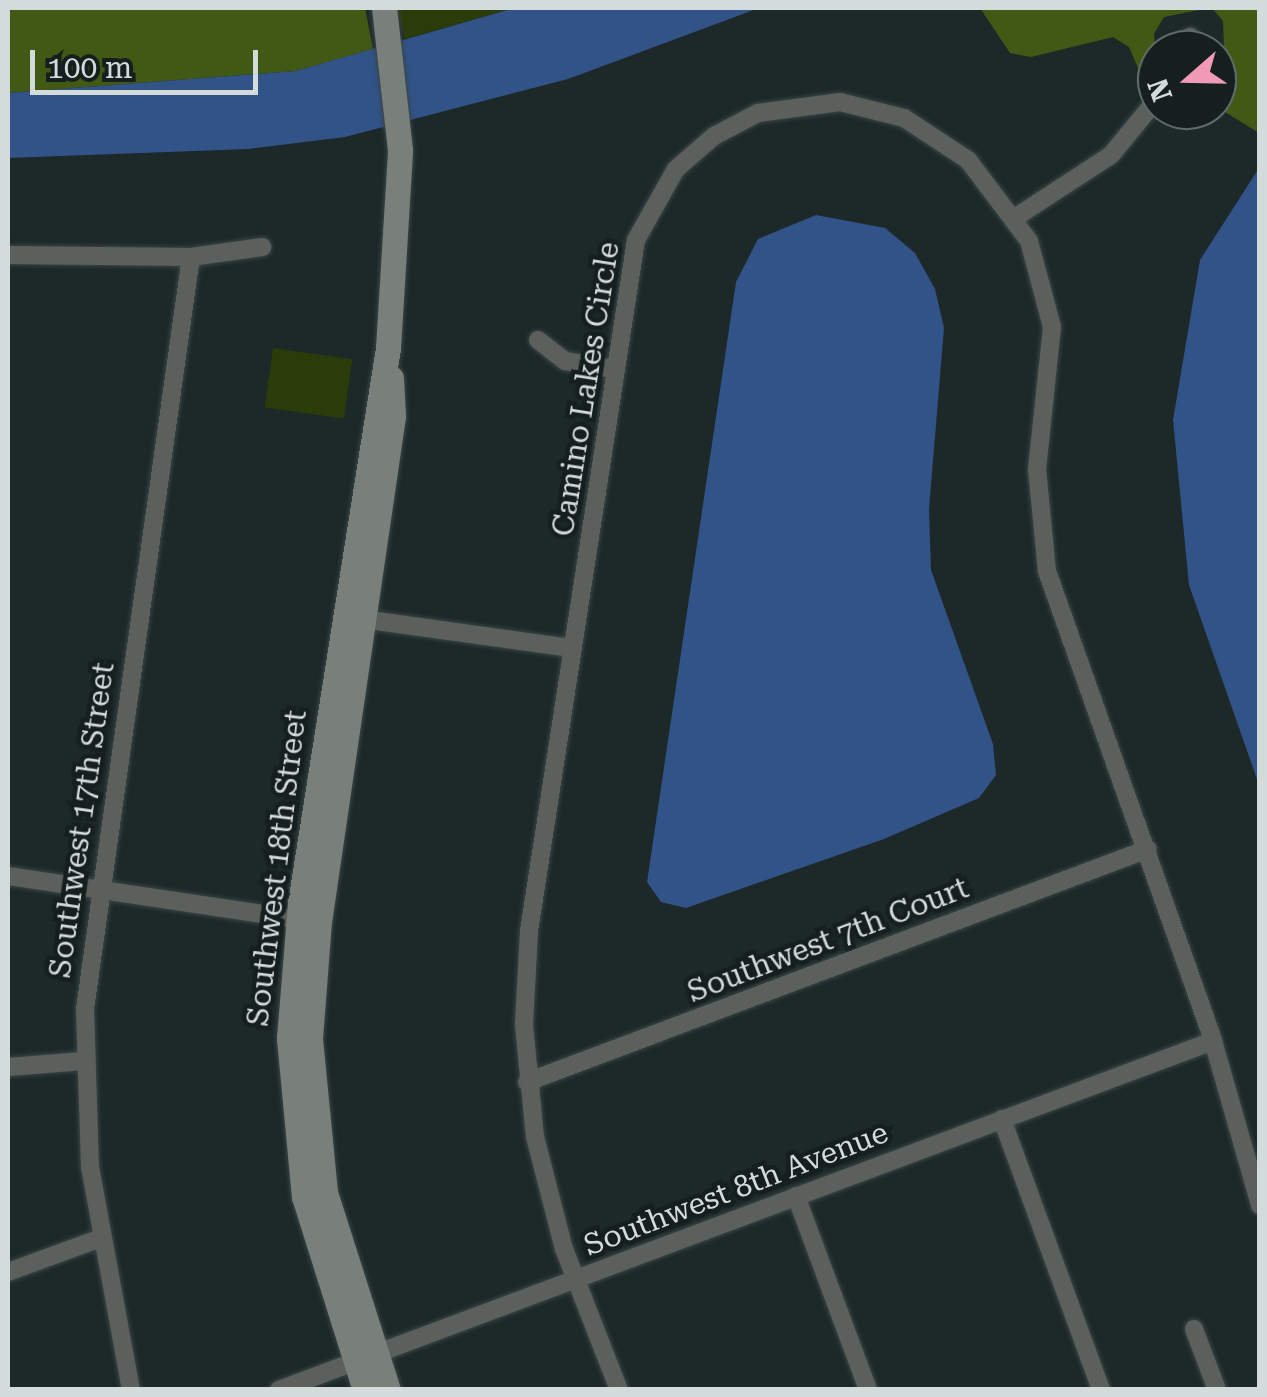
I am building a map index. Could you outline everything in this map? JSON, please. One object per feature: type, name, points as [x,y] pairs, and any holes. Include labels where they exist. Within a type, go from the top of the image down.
[{"type":"main road","name":"Southwest 18th Street","points":[[384,8],[400,150],[388,348],[354,618],[288,1038],[294,1137],[318,1255],[364,1357],[388,1390]]},
{"type":"main road","name":"Southwest 18th Street","points":[[364,1357],[365,1390]]},
{"type":"street","name":"Camino Lakes Circle","points":[[619,1390],[546,1191],[527,1082],[529,931],[632,256],[657,195],[700,146],[758,113],[840,102],[904,118],[968,160],[1016,218],[1040,269],[1052,327],[1037,469],[1047,571],[1213,1040],[1260,1205]]},
{"type":"street","points":[[1016,218],[1111,155],[1137,123]]},
{"type":"street","points":[[8,255],[191,258],[262,247]]},
{"type":"street","name":"Southwest 17th Street","points":[[130,1390],[101,1238],[84,1061],[98,888],[191,258]]},
{"type":"street","points":[[538,340],[565,362],[614,369]]},
{"type":"street","points":[[354,618],[572,648]]},
{"type":"street","name":"Southwest 7th Court","points":[[527,1082],[1148,849]]},
{"type":"street","points":[[8,876],[309,921]]},
{"type":"street","name":"Southwest 8th Avenue","points":[[278,1390],[1213,1040]]},
{"type":"street","points":[[8,1067],[84,1061]]},
{"type":"street","points":[[1002,1119],[1102,1390]]},
{"type":"street","points":[[796,1196],[868,1390]]},
{"type":"street","points":[[8,1272],[101,1238]]},
{"type":"street","points":[[1194,1330],[1218,1390]]},
{"type":"green space","points":[[8,8],[365,8],[373,49],[296,71],[8,93]]},
{"type":"green space","points":[[397,8],[514,8],[405,39]]},
{"type":"green space","points":[[980,8],[1209,8],[1164,17],[1156,30],[1137,30],[1137,66],[1129,47],[1113,37],[1031,57],[1010,53]]},
{"type":"green space","points":[[1212,8],[1259,8],[1259,133],[1237,119],[1237,30],[1223,30],[1223,21]]},
{"type":"green space","points":[[273,348],[352,359],[344,419],[265,407]]},
{"type":"water","points":[[514,8],[759,8],[568,79],[345,137],[248,149],[8,158],[8,93],[296,71]]},
{"type":"water","points":[[1259,168],[1259,785],[1189,585],[1173,420],[1200,260]]},
{"type":"water","points":[[816,215],[885,228],[915,253],[935,289],[944,328],[929,509],[931,570],[993,744],[996,775],[979,798],[884,839],[686,908],[661,902],[647,882],[736,282],[758,239]]}]
